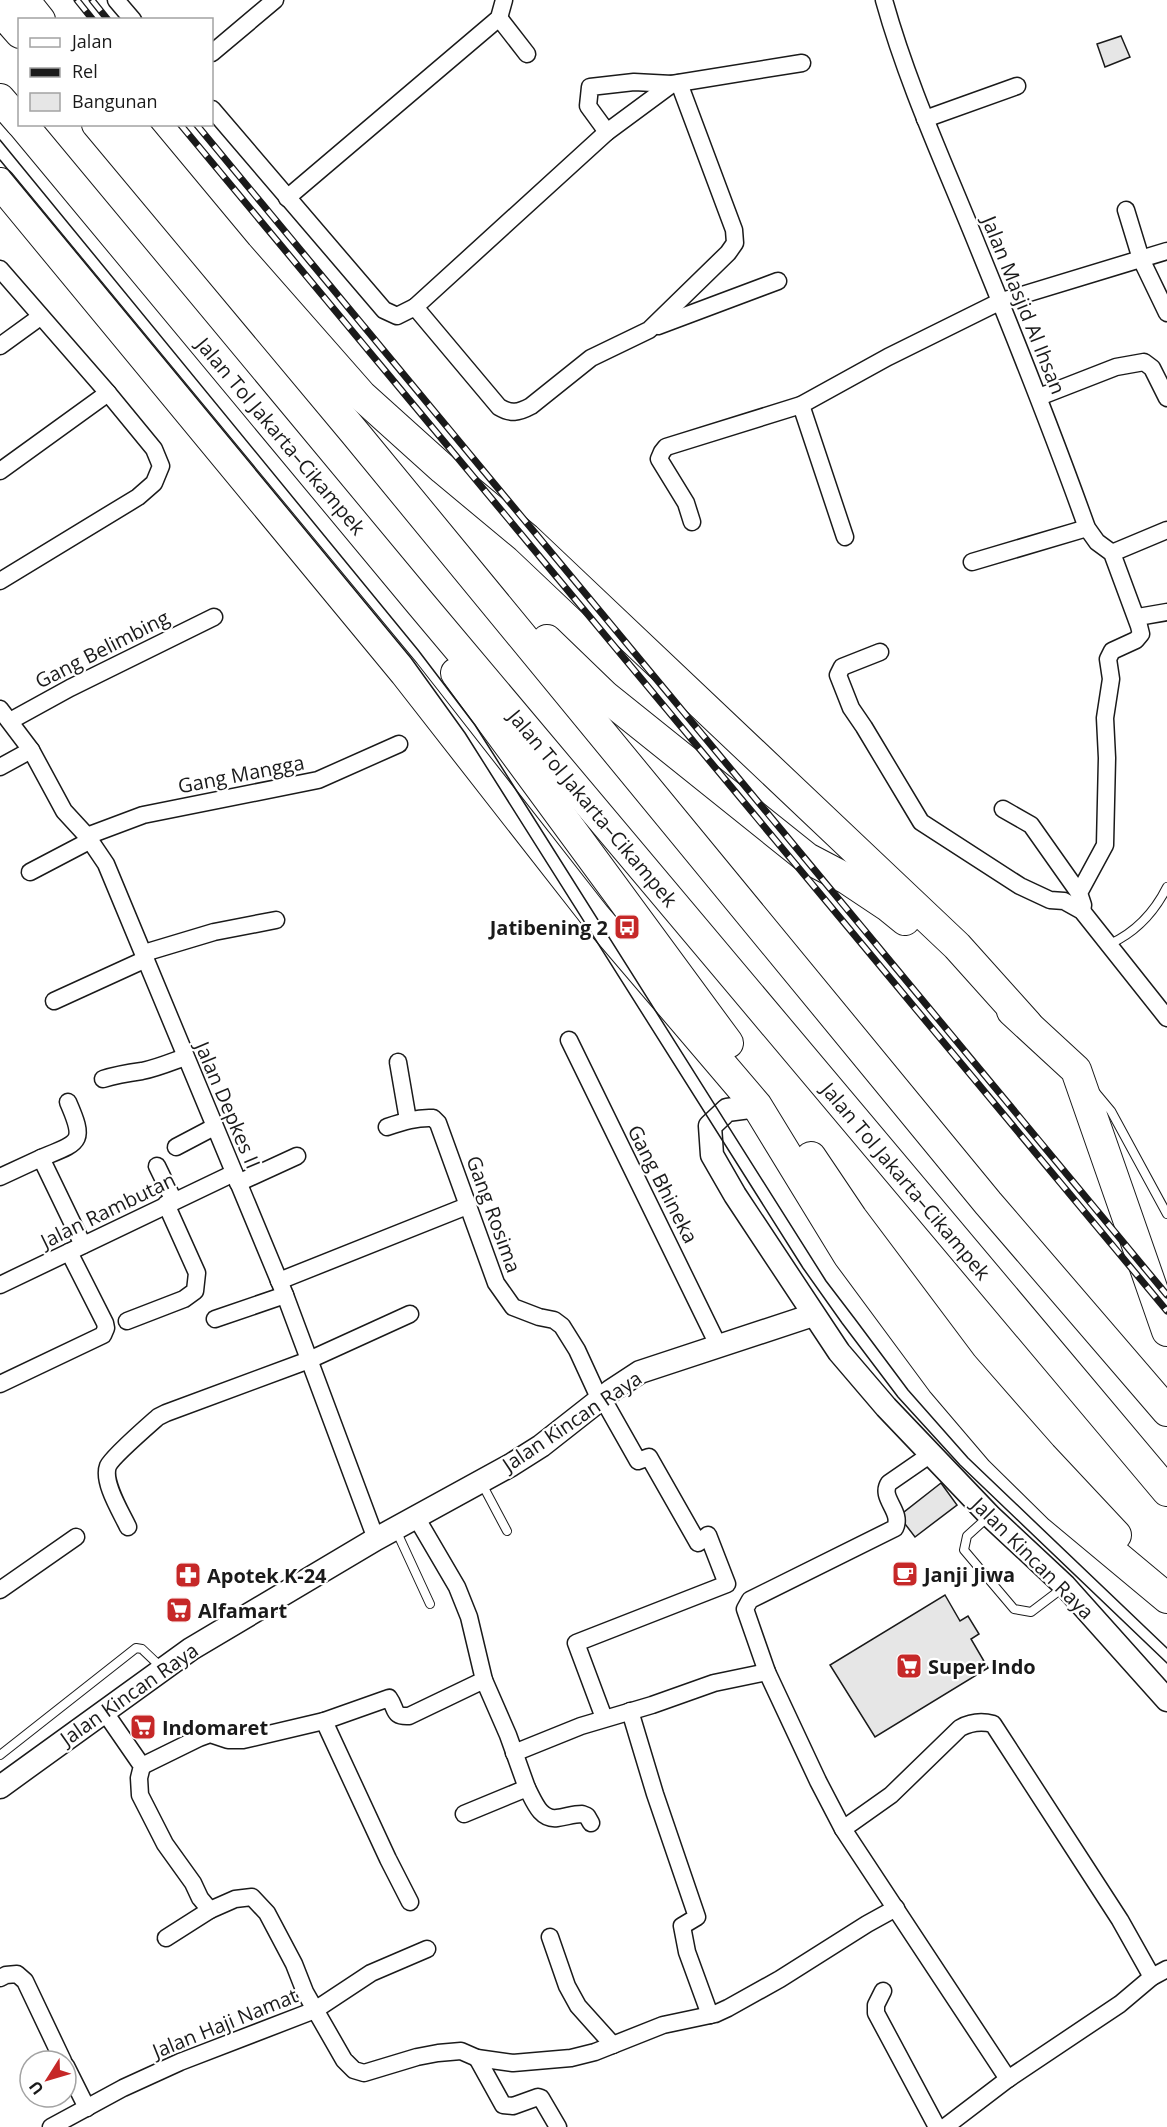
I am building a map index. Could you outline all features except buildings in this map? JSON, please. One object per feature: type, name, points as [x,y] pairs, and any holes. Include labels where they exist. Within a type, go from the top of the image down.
[{"type":"highway","points":[[24,0],[38,18]]},
{"type":"highway","points":[[0,9],[18,31]]},
{"type":"highway","name":"Jalan Tol Jakarta–Cikampek","points":[[0,99],[18,121]]},
{"type":"highway","name":"Jalan Tol Jakarta–Cikampek","points":[[22,126],[1167,1491]]},
{"type":"highway","points":[[99,126],[356,433],[988,1203],[1167,1412]]},
{"type":"highway","points":[[131,126],[238,255],[362,396],[443,469],[526,538],[957,946],[1027,1024]]},
{"type":"highway","points":[[0,183],[405,673],[595,916],[757,1106],[848,1255],[942,1382],[1000,1450],[1059,1508],[1167,1598]]},
{"type":"highway","points":[[98,217],[260,417],[428,635],[681,981],[777,1107],[852,1218],[963,1366],[1042,1456],[1167,1589]]},
{"type":"highway","points":[[356,433],[504,598],[605,696],[807,858],[847,879],[889,907],[1027,1024],[1076,1070],[1167,1331]]},
{"type":"main road","points":[[757,1106],[727,1110],[710,1126],[712,1155],[735,1195],[813,1315]]},
{"type":"main road","name":"Jalan Kincan Raya","points":[[0,1788],[200,1643],[541,1446],[604,1404],[640,1372],[813,1315],[838,1352],[886,1407],[990,1516],[1065,1587],[1167,1700]]},
{"type":"street","points":[[116,0],[131,18]]},
{"type":"street","points":[[213,53],[275,0]]},
{"type":"street","points":[[287,198],[499,18],[504,0]]},
{"type":"street","name":"Jalan Masjid Al Ihsan","points":[[884,0],[893,32],[925,120],[1039,397],[1087,528],[1097,542],[1112,553],[1138,617]]},
{"type":"street","points":[[499,18],[527,54]]},
{"type":"street","points":[[607,132],[588,106],[590,87],[634,82],[675,83],[802,63]]},
{"type":"street","points":[[213,110],[384,310],[397,316],[415,307],[607,132],[675,83]]},
{"type":"street","points":[[650,330],[728,253],[735,243],[734,230],[675,83]]},
{"type":"street","points":[[925,120],[1017,86]]},
{"type":"street","points":[[1126,210],[1141,258],[1167,313]]},
{"type":"street","points":[[692,522],[686,503],[659,459],[666,447],[801,405],[888,357],[999,302],[1167,251]]},
{"type":"street","points":[[0,269],[154,449],[161,466],[154,483],[138,497],[0,581]]},
{"type":"street","points":[[415,307],[499,407],[509,412],[520,412],[531,406],[591,358],[650,330],[778,281]]},
{"type":"street","points":[[0,346],[40,317]]},
{"type":"street","points":[[1039,397],[1116,367],[1144,362],[1152,368],[1167,398]]},
{"type":"street","points":[[0,471],[108,393]]},
{"type":"street","points":[[801,405],[845,537]]},
{"type":"street","points":[[972,562],[1087,528]]},
{"type":"street","points":[[1112,553],[1167,530]]},
{"type":"street","points":[[1079,893],[1105,845],[1107,758],[1105,718],[1111,679],[1108,659],[1112,651],[1136,640],[1141,634],[1138,617],[1167,612]]},
{"type":"street","name":"Gang Belimbing","points":[[5,715],[214,617]]},
{"type":"street","points":[[880,652],[842,667],[838,675],[851,708],[921,822],[1020,886],[1050,900],[1064,901],[1082,911],[1167,1018]]},
{"type":"street","name":"Jalan Depkes II","points":[[5,715],[32,750],[64,810],[89,838],[106,864],[282,1288],[309,1360],[386,1534]]},
{"type":"street","name":"Gang Mangga","points":[[30,872],[89,838],[143,815],[318,780],[399,744]]},
{"type":"street","points":[[0,766],[32,750]]},
{"type":"street","points":[[1004,809],[1031,825],[1079,893],[1083,905],[1082,911]]},
{"type":"street","points":[[54,1001],[145,956],[214,932],[276,920]]},
{"type":"street","name":"Gang Bhineka","points":[[569,1040],[719,1347]]},
{"type":"street","points":[[103,1079],[123,1072],[142,1071],[185,1057]]},
{"type":"street","points":[[398,1062],[408,1120]]},
{"type":"street","points":[[0,1177],[74,1142],[79,1133],[78,1125],[68,1102]]},
{"type":"street","name":"Gang Rosima","points":[[387,1126],[408,1120],[433,1118],[438,1123],[467,1206],[503,1296],[513,1307],[554,1320],[562,1326],[577,1350],[604,1404],[639,1461],[650,1456],[698,1543],[708,1535],[727,1584],[576,1643],[604,1718]]},
{"type":"street","points":[[176,1147],[214,1128]]},
{"type":"street","name":"Jalan Rambutan","points":[[0,1285],[170,1203],[297,1156]]},
{"type":"street","points":[[0,1384],[97,1340],[106,1329],[41,1158]]},
{"type":"street","points":[[127,1321],[184,1299],[195,1291],[197,1273],[157,1166]]},
{"type":"street","points":[[215,1319],[467,1206]]},
{"type":"street","points":[[128,1527],[107,1480],[108,1466],[148,1426],[166,1413],[309,1360],[410,1314]]},
{"type":"street","points":[[931,1454],[886,1487],[885,1491],[896,1515],[895,1528],[748,1602],[746,1609],[767,1672],[843,1829],[1008,2079]]},
{"type":"street","points":[[416,1517],[457,1587],[469,1617],[484,1680],[527,1788],[538,1808],[544,1815],[558,1818],[582,1814],[591,1823]]},
{"type":"street","points":[[0,1590],[76,1537]]},
{"type":"street","points":[[514,1753],[604,1718],[652,1706],[714,1683],[767,1672]]},
{"type":"street","points":[[210,1910],[165,1844],[140,1796],[139,1778],[142,1766],[171,1750],[210,1734],[228,1740],[243,1740],[324,1721],[389,1698],[397,1714],[401,1717],[409,1716],[484,1680]]},
{"type":"street","points":[[104,1711],[142,1766]]},
{"type":"street","points":[[630,1711],[696,1917],[682,1926],[687,1952],[710,2015]]},
{"type":"street","points":[[324,1721],[410,1902]]},
{"type":"street","points":[[843,1829],[891,1795],[960,1728],[982,1721],[993,1724],[1120,1920],[1152,1977]]},
{"type":"street","points":[[464,1814],[527,1788]]},
{"type":"street","points":[[166,1938],[210,1910],[235,1899],[252,1897],[267,1913],[280,1935],[315,2010],[371,1973],[427,1949]]},
{"type":"street","name":"Jalan Haji Namat","points":[[51,2127],[123,2088],[180,2062],[315,2010],[344,2060],[354,2070],[364,2073],[417,2056],[461,2051],[477,2058],[513,2063],[571,2058],[613,2045],[675,2021],[710,2015],[728,2008],[780,1980],[896,1908]]},
{"type":"street","points":[[550,1936],[567,1986],[578,2006],[613,2045]]},
{"type":"street","points":[[945,2127],[1008,2079],[1120,2004],[1152,1977],[1167,1969]]},
{"type":"street","points":[[0,1978],[16,1974],[25,1981],[57,2049]]},
{"type":"street","points":[[883,1991],[876,2005],[876,2013],[937,2127]]},
{"type":"street","points":[[477,2058],[503,2105],[513,2106],[541,2098],[558,2127]]},
{"type":"street","points":[[78,2090],[87,2108]]},
{"type":"lane","points":[[1110,944],[1133,931],[1151,912],[1167,887]]},
{"type":"lane","points":[[1076,1070],[1111,1111],[1167,1214]]},
{"type":"lane","points":[[480,1481],[507,1532]]},
{"type":"lane","points":[[990,1516],[967,1536],[964,1550],[1014,1609],[1032,1612],[1065,1587]]},
{"type":"lane","points":[[386,1534],[430,1604]]},
{"type":"lane","points":[[0,1755],[136,1648],[142,1649],[163,1669]]},
{"type":"tram line","points":[[0,140],[418,650],[475,725],[826,1281],[908,1390],[968,1458],[1167,1648]]},
{"type":"tram line","points":[[0,160],[411,658],[465,733],[803,1268],[898,1397],[960,1465],[1167,1663]]},
{"type":"railway","points":[[77,0],[91,18]]},
{"type":"railway","points":[[92,0],[106,18]]},
{"type":"railway","points":[[182,126],[1167,1311]]},
{"type":"railway","points":[[198,126],[1167,1295]]},
{"type":"place","name":"Jatibening 2","points":[[627,927]]},
{"type":"place","name":"Janji Jiwa","points":[[905,1574]]},
{"type":"place","name":"Apotek K-24","points":[[188,1575]]},
{"type":"place","name":"Alfamart","points":[[179,1610]]},
{"type":"place","name":"Super Indo","points":[[909,1666]]},
{"type":"place","name":"Indomaret","points":[[143,1727]]}]
